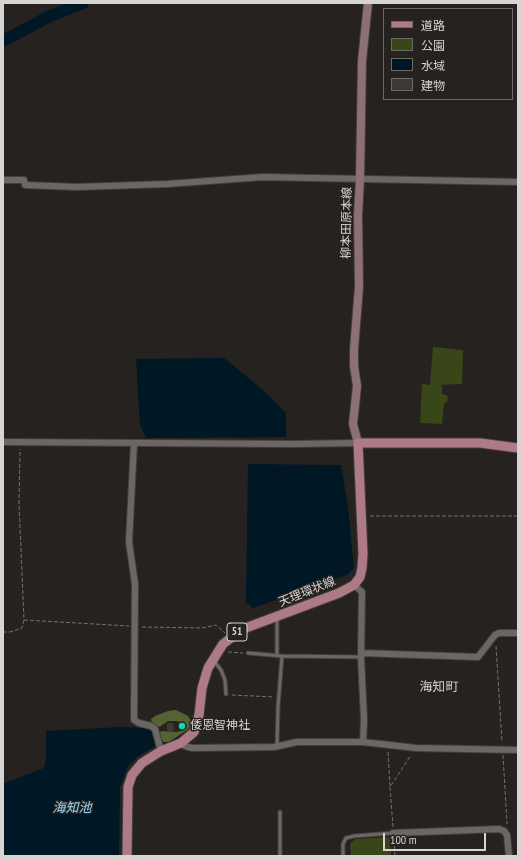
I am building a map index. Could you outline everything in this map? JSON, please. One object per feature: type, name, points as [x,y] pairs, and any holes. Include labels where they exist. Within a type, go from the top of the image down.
[{"type":"main road","name":"柳本田原本線","points":[[358,443],[353,424],[357,386],[354,366],[354,349],[359,287],[358,215],[362,61],[368,3]]},
{"type":"main road","points":[[358,443],[480,443],[518,448]]},
{"type":"main road","name":"天理環状線","points":[[126,856],[128,788],[132,775],[142,763],[161,751],[181,743],[194,732],[199,715],[202,688],[208,668],[215,656],[230,638],[243,629],[339,593],[354,585],[360,577],[364,554],[358,443]]},
{"type":"street","points":[[3,180],[24,180],[25,185],[77,187],[167,184],[247,177],[518,182]]},
{"type":"street","points":[[3,442],[358,443]]},
{"type":"street","points":[[134,443],[129,542],[135,584],[134,720],[155,729],[161,751]]},
{"type":"street","points":[[354,585],[362,592],[361,655],[364,720],[363,742]]},
{"type":"street","points":[[361,655],[478,657],[495,635],[499,633],[518,633]]},
{"type":"street","points":[[181,743],[184,746],[192,748],[277,746],[296,742],[363,742],[416,748],[518,750]]},
{"type":"street","points":[[393,833],[499,829],[504,831],[507,835],[509,856]]},
{"type":"lane","points":[[277,616],[277,655]]},
{"type":"lane","points":[[248,654],[282,656],[361,655]]},
{"type":"lane","points":[[215,656],[225,680],[226,694]]},
{"type":"lane","points":[[277,746],[282,656]]},
{"type":"lane","points":[[280,812],[280,856]]},
{"type":"lane","points":[[343,856],[343,844],[346,838],[393,833]]},
{"type":"path","points":[[3,632],[10,632],[22,628],[24,620],[19,504],[20,442]]},
{"type":"path","points":[[361,516],[518,516]]},
{"type":"path","points":[[495,635],[507,835]]},
{"type":"path","points":[[215,656],[248,654]]},
{"type":"path","points":[[226,694],[279,698]]},
{"type":"path","points":[[388,744],[395,856]]},
{"type":"path","points":[[390,787],[416,748]]},
{"type":"green space","points":[[433,347],[463,350],[462,384],[434,385],[442,385],[442,394],[448,396],[447,402],[444,403],[442,424],[420,423],[422,384],[430,385]]},
{"type":"green space","points":[[176,710],[188,716],[191,721],[190,726],[187,730],[169,742],[164,742],[159,737],[160,732],[177,732],[184,730],[185,724],[177,721],[168,721],[159,727],[152,725],[151,719],[168,711]]},
{"type":"green space","points":[[390,837],[391,856],[351,856],[350,844],[355,839]]},
{"type":"water","points":[[224,358],[263,390],[286,413],[286,437],[146,438],[140,425],[136,359]]},
{"type":"water","points":[[248,464],[341,465],[348,507],[354,568],[347,575],[253,608],[246,602]]},
{"type":"water","name":"海知池","points":[[121,727],[153,730],[155,746],[137,757],[128,766],[120,788],[119,856],[3,856],[3,784],[44,768],[46,758],[46,731]]},
{"type":"building","points":[[167,723],[173,723],[174,731],[167,731]]},
{"type":"waterway","points":[[3,41],[48,17],[83,3]]},
{"type":"place","name":"倭恩智神社","points":[[182,726]]},
{"type":"district","name":"海知町","points":[[439,687]]}]
